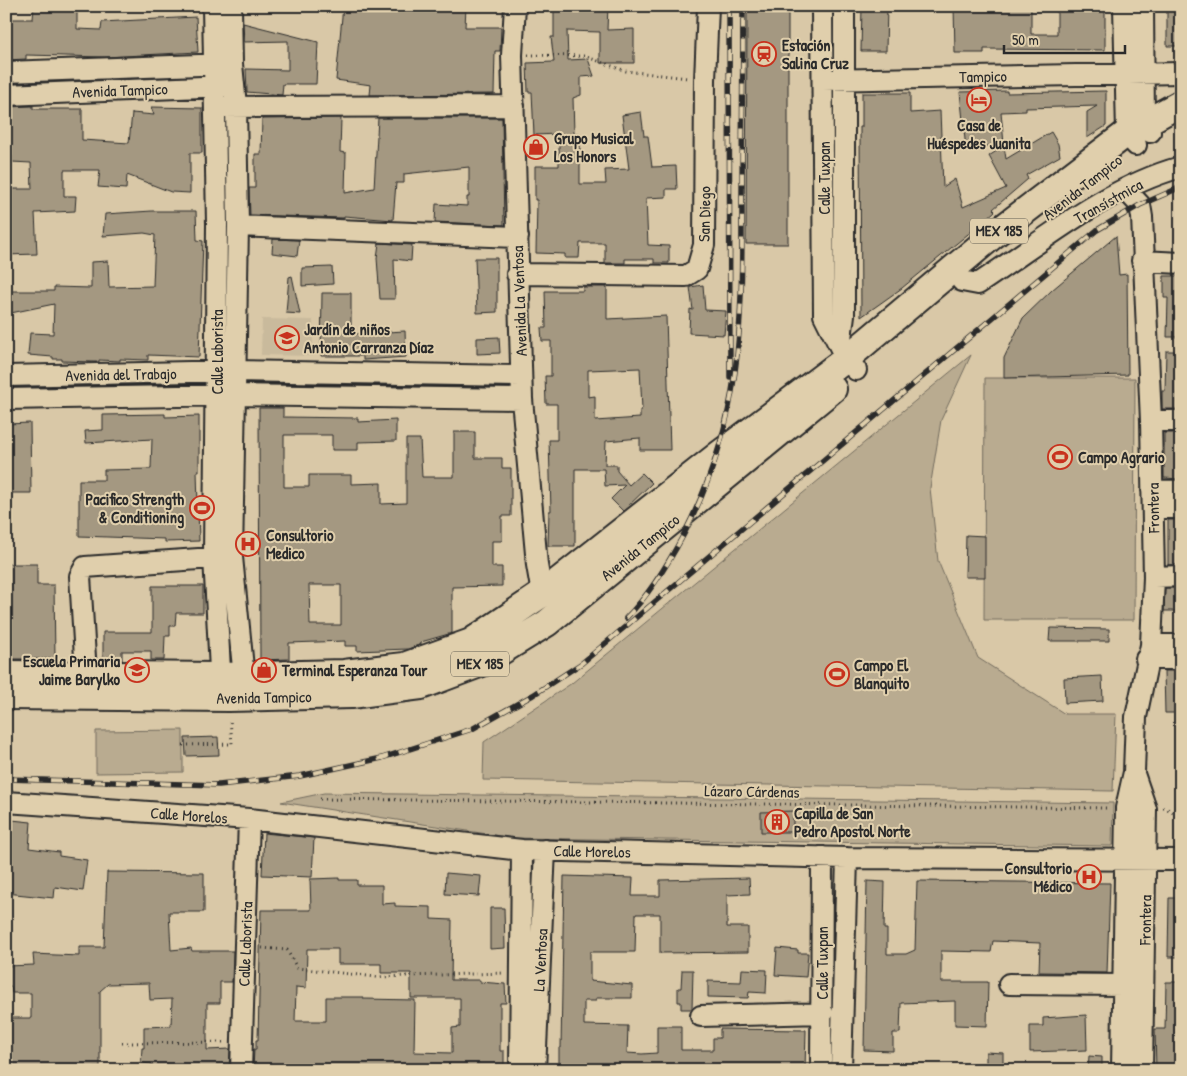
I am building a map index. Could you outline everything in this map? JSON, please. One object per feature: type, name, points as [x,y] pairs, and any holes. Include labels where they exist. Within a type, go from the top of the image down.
[{"type":"main road","name":"Avenida Tampico","points":[[6,674],[86,674],[232,692],[404,666],[471,642],[542,594],[717,456],[847,358],[962,281],[1150,125]]},
{"type":"main road","name":"Avenida Tampico","points":[[6,696],[232,692],[352,695],[421,686],[482,663],[546,623],[847,358],[991,237],[1150,125]]},
{"type":"street","name":"Calle Laborista","points":[[213,6],[223,65],[234,86],[226,107],[226,395],[223,557],[232,692]]},
{"type":"street","name":"Calle Laborista","points":[[226,372],[238,226],[226,107],[214,87],[223,65],[231,6]]},
{"type":"street","name":"Avenida La Ventosa","points":[[515,6],[512,55],[522,399],[537,566],[542,594]]},
{"type":"street","name":"San Diego","points":[[517,274],[686,276],[697,269],[704,245],[705,80],[708,6]]},
{"type":"street","name":"Calle Tuxpan","points":[[822,6],[824,315],[847,358]]},
{"type":"street","name":"Calle Tuxpan","points":[[844,6],[844,314],[847,358]]},
{"type":"street","points":[[1124,6],[1134,74],[1150,125]]},
{"type":"street","points":[[1134,74],[1143,6]]},
{"type":"street","name":"Avenida Tampico","points":[[6,72],[223,65]]},
{"type":"street","name":"Tampico","points":[[823,80],[1181,73]]},
{"type":"street","name":"Avenida Tampico","points":[[6,95],[234,86]]},
{"type":"street","points":[[226,107],[514,106]]},
{"type":"street","name":"Transístmica","points":[[962,281],[978,284],[1068,223],[1125,189],[1181,167]]},
{"type":"street","name":"Frontera","points":[[1122,1070],[1126,808],[1134,772],[1136,716],[1148,652],[1154,577],[1151,421],[1140,205],[1125,189]]},
{"type":"street","points":[[238,226],[518,237]]},
{"type":"street","points":[[1142,261],[1181,263]]},
{"type":"street","name":"Avenida del Trabajo","points":[[6,376],[226,372],[521,376]]},
{"type":"street","name":"Avenida del Trabajo","points":[[6,399],[226,395],[522,399]]},
{"type":"street","points":[[1151,421],[1181,421]]},
{"type":"street","points":[[1152,499],[1181,491]]},
{"type":"street","points":[[1152,499],[1181,508]]},
{"type":"street","points":[[86,674],[80,576],[85,567],[223,557]]},
{"type":"street","points":[[1154,577],[1181,576]]},
{"type":"street","points":[[1148,652],[1181,645]]},
{"type":"street","points":[[1148,652],[1181,659]]},
{"type":"street","name":"Frontera","points":[[1134,772],[1146,809],[1142,1070]]},
{"type":"street","name":"Calle Morelos","points":[[6,802],[249,819],[522,850],[847,858],[1181,860]]},
{"type":"street","name":"Calle Laborista","points":[[241,1070],[249,819]]},
{"type":"street","name":"La Ventosa","points":[[520,1070],[522,850]]},
{"type":"street","name":"La Ventosa","points":[[535,1070],[545,850]]},
{"type":"street","name":"Calle Tuxpan","points":[[821,1070],[823,1013],[822,857]]},
{"type":"street","name":"Calle Tuxpan","points":[[841,1070],[847,858]]},
{"type":"street","points":[[1009,984],[1123,984]]},
{"type":"street","points":[[701,1016],[823,1013]]},
{"type":"path","points":[[512,55],[584,56],[626,71],[705,80]]},
{"type":"path","points":[[183,745],[232,744],[232,692]]},
{"type":"path","name":"Lázaro Cárdenas","points":[[320,799],[1126,808]]},
{"type":"path","points":[[1146,809],[1166,808],[1181,818]]},
{"type":"path","points":[[244,946],[287,950],[297,968],[376,977],[521,973]]},
{"type":"path","points":[[122,1043],[242,1042]]},
{"type":"shaded area","name":"Jardín de niños Antonio Carranza Díaz","points":[[262,319],[313,320],[313,356],[261,355]]},
{"type":"shaded area","points":[[971,355],[941,420],[930,488],[938,561],[978,658],[1065,714],[1116,714],[1113,791],[483,780],[484,742],[572,683]]},
{"type":"shaded area","name":"Campo Agrario","points":[[985,378],[1135,378],[1134,620],[984,620]]},
{"type":"shaded area","points":[[183,730],[183,772],[96,773],[96,731]]},
{"type":"shaded area","points":[[324,793],[1113,803],[1112,846],[513,838],[281,802]]},
{"type":"building","points":[[55,6],[77,6],[77,29],[101,30],[102,22],[196,17],[198,52],[105,57],[26,55],[26,59],[6,60],[6,19],[33,19],[34,7],[55,8]]},
{"type":"building","points":[[343,6],[466,6],[465,27],[501,27],[500,51],[495,51],[494,94],[370,95],[371,85],[336,80]]},
{"type":"building","points":[[554,6],[608,6],[607,30],[634,29],[634,63],[600,63],[600,32],[567,31],[568,60],[588,59],[594,76],[581,77],[581,95],[573,98],[574,134],[580,134],[580,184],[606,184],[605,170],[629,169],[622,115],[641,112],[644,136],[648,136],[652,167],[676,166],[677,189],[666,189],[666,197],[646,198],[648,245],[669,246],[669,263],[654,263],[654,259],[625,259],[625,263],[605,263],[605,243],[580,243],[579,258],[565,258],[565,254],[536,253],[537,200],[535,200],[535,166],[559,166],[559,134],[534,135],[532,92],[528,92],[527,63],[554,62],[551,37],[554,37]]},
{"type":"building","points":[[747,6],[788,6],[788,244],[746,244]]},
{"type":"building","points":[[862,6],[887,6],[886,51],[861,51]]},
{"type":"building","points":[[954,6],[1031,6],[1031,34],[1057,34],[1057,6],[1105,6],[1105,50],[984,49],[984,53],[955,53]]},
{"type":"building","points":[[1167,6],[1181,6],[1181,46],[1167,46]]},
{"type":"building","points":[[243,23],[318,42],[316,84],[283,84],[282,95],[247,92],[246,69],[288,70],[288,41],[244,42]]},
{"type":"building","points":[[1007,91],[1007,93],[1106,91],[1106,126],[1087,138],[1087,112],[1097,106],[1026,108],[1026,111],[1001,112],[1004,144],[966,149],[960,92]]},
{"type":"building","points":[[862,93],[910,93],[910,113],[940,111],[943,187],[955,179],[963,207],[1006,188],[989,156],[1004,146],[1006,159],[1051,132],[1058,144],[1060,156],[1026,175],[1028,179],[993,209],[995,211],[984,221],[902,288],[861,317],[860,127],[862,127]]},
{"type":"building","points":[[33,106],[33,109],[82,109],[82,140],[129,143],[132,113],[154,115],[151,107],[202,108],[202,153],[190,153],[190,193],[171,192],[127,175],[126,189],[98,187],[100,170],[64,170],[64,196],[76,196],[75,211],[35,213],[37,254],[6,255],[6,189],[32,189],[31,163],[12,162],[12,156],[6,156],[6,107]]},
{"type":"building","points":[[341,118],[340,152],[346,153],[345,193],[374,188],[378,118],[502,118],[504,225],[435,222],[436,204],[467,206],[467,197],[469,197],[469,167],[404,174],[404,183],[396,183],[393,220],[344,216],[344,218],[250,215],[249,188],[255,188],[255,154],[261,154],[262,119]]},
{"type":"building","points":[[196,211],[197,240],[203,241],[199,357],[148,355],[148,360],[120,359],[120,361],[99,360],[99,362],[94,362],[62,361],[62,359],[53,359],[53,357],[28,355],[30,333],[53,334],[54,304],[6,314],[6,291],[54,291],[54,287],[91,288],[91,262],[108,261],[109,287],[153,286],[155,235],[144,233],[103,236],[105,214]]},
{"type":"building","points":[[1116,236],[1119,275],[1127,274],[1128,375],[1004,378],[1004,358],[1023,318],[1052,290]]},
{"type":"building","points":[[273,239],[299,240],[297,256],[272,253]]},
{"type":"building","points":[[379,243],[412,245],[411,261],[394,259],[395,299],[380,299],[377,258]]},
{"type":"building","points":[[475,258],[497,258],[497,312],[477,313]]},
{"type":"building","points":[[332,267],[333,284],[302,286],[302,268]]},
{"type":"building","points":[[292,276],[300,314],[286,313],[289,277]]},
{"type":"building","points":[[1164,276],[1181,276],[1181,337],[1167,337],[1168,298],[1164,298]]},
{"type":"building","points":[[703,285],[705,310],[726,311],[724,335],[689,333],[690,309],[693,310],[690,287]]},
{"type":"building","points":[[583,287],[607,287],[607,319],[666,316],[670,450],[640,450],[640,438],[606,441],[605,465],[617,465],[617,471],[629,485],[642,473],[652,483],[623,511],[611,499],[625,485],[605,486],[604,469],[575,469],[575,546],[548,546],[549,511],[551,511],[549,440],[557,440],[557,404],[546,404],[545,376],[551,376],[551,341],[542,341],[541,328],[546,328],[545,291],[583,291]],"holes":[[[640,368],[642,409],[640,410],[640,418],[595,421],[595,396],[588,397],[588,370]]]},
{"type":"building","points":[[322,293],[351,293],[351,334],[405,331],[406,357],[363,360],[363,356],[321,356]]},
{"type":"building","points":[[499,337],[500,353],[477,354],[477,338]]},
{"type":"building","points":[[1166,351],[1178,351],[1178,409],[1162,409],[1162,391],[1165,391]]},
{"type":"building","points":[[259,408],[283,408],[283,417],[358,418],[358,422],[396,420],[396,441],[358,442],[358,450],[332,450],[332,435],[284,435],[284,487],[309,487],[309,475],[351,475],[351,484],[381,483],[381,504],[406,503],[406,439],[420,439],[422,477],[454,477],[454,432],[475,432],[475,458],[502,458],[502,468],[511,468],[511,516],[502,516],[502,541],[492,541],[492,567],[502,567],[502,586],[452,587],[452,633],[421,642],[421,644],[408,649],[357,651],[357,646],[345,646],[345,641],[289,643],[289,659],[260,660]],"holes":[[[309,585],[341,585],[341,625],[310,625]]]},
{"type":"building","points":[[165,414],[165,417],[199,416],[199,471],[197,471],[199,541],[165,542],[165,539],[79,536],[79,480],[104,480],[104,470],[151,469],[152,439],[86,443],[85,431],[103,430],[103,415]]},
{"type":"building","points":[[30,423],[31,493],[6,493],[6,424]]},
{"type":"building","points":[[1164,433],[1181,433],[1181,479],[1164,478]]},
{"type":"building","points":[[1168,520],[1181,520],[1181,564],[1168,565]]},
{"type":"building","points":[[966,535],[985,536],[985,577],[965,577]]},
{"type":"building","points":[[6,564],[37,564],[37,585],[54,585],[55,659],[6,659]]},
{"type":"building","points":[[152,586],[203,586],[203,613],[176,613],[175,626],[170,626],[170,636],[165,636],[164,660],[151,660],[151,651],[122,651],[122,660],[103,660],[103,632],[152,632]]},
{"type":"building","points":[[1165,588],[1181,588],[1180,611],[1164,611]]},
{"type":"building","points":[[1050,628],[1109,629],[1109,641],[1049,641]]},
{"type":"building","points":[[1164,671],[1181,671],[1181,713],[1165,713]]},
{"type":"building","points":[[1102,676],[1103,701],[1065,703],[1064,678]]},
{"type":"building","points":[[218,737],[219,755],[186,756],[185,738]]},
{"type":"building","name":"Capilla de San Pedro Apostol Norte","points":[[793,811],[793,832],[761,832],[761,812]]},
{"type":"building","points":[[12,820],[31,822],[29,848],[59,852],[59,856],[87,860],[83,891],[55,887],[54,898],[6,893],[6,847],[10,847]]},
{"type":"building","points":[[264,833],[314,838],[312,877],[262,875]]},
{"type":"building","points":[[107,872],[204,873],[204,912],[169,912],[171,950],[191,948],[192,951],[233,951],[232,982],[220,982],[220,1003],[207,1003],[207,1050],[230,1049],[229,1070],[152,1070],[152,1064],[141,1063],[142,1048],[144,1048],[144,1027],[171,1026],[172,999],[150,1000],[149,983],[108,984],[100,991],[100,1068],[6,1070],[7,1018],[31,1018],[31,993],[12,993],[11,986],[6,986],[6,966],[34,965],[33,954],[79,956],[79,947],[104,947]]},
{"type":"building","points":[[446,873],[481,876],[479,896],[445,894]]},
{"type":"building","points":[[564,876],[633,878],[632,896],[660,896],[660,880],[749,878],[750,894],[727,895],[727,927],[748,927],[748,952],[660,953],[660,914],[636,914],[635,952],[590,952],[590,981],[632,985],[632,998],[596,998],[596,1001],[584,1001],[584,1025],[628,1026],[627,1053],[642,1054],[657,1053],[657,1026],[681,1026],[681,1050],[713,1050],[713,1038],[720,1038],[720,1029],[806,1030],[805,1070],[559,1070]]},
{"type":"building","points":[[339,878],[339,880],[357,880],[357,885],[382,885],[382,904],[395,903],[395,906],[431,907],[431,919],[452,920],[451,980],[480,980],[480,982],[505,984],[506,1003],[500,1003],[500,1051],[504,1051],[504,1070],[253,1070],[254,1049],[256,1049],[256,1040],[258,1040],[261,910],[311,910],[310,879]],"holes":[[[307,949],[338,949],[338,964],[381,964],[381,973],[411,973],[411,998],[460,998],[460,1027],[452,1028],[452,1053],[414,1052],[415,1000],[326,997],[326,1021],[295,1021],[296,987],[306,988]]]},
{"type":"building","points":[[867,881],[885,882],[884,929],[887,929],[887,954],[906,954],[915,950],[917,881],[1110,883],[1107,973],[1039,972],[1040,943],[993,941],[991,952],[941,951],[941,982],[988,982],[987,1026],[955,1025],[955,1001],[901,1003],[900,1033],[893,1033],[893,1051],[864,1050]]},
{"type":"building","points":[[1169,898],[1181,898],[1181,957],[1168,957]]},
{"type":"building","points":[[490,908],[504,908],[505,948],[490,949]]},
{"type":"building","points":[[777,948],[798,950],[798,953],[808,953],[806,977],[775,975]]},
{"type":"building","points":[[742,969],[767,970],[766,993],[749,992],[748,998],[708,997],[708,981],[741,982]]},
{"type":"building","points":[[682,970],[693,970],[692,1009],[681,1009],[681,1002],[678,1002],[678,988],[681,988]]},
{"type":"building","points":[[1166,982],[1181,982],[1181,1070],[1156,1070],[1155,1029],[1165,1029]]},
{"type":"building","points":[[1086,1015],[1087,1050],[1030,1052],[1030,1026],[1043,1026],[1043,1018]]},
{"type":"building","points":[[986,1052],[1003,1053],[1003,1070],[986,1070]]},
{"type":"building","points":[[1089,1056],[1102,1057],[1102,1070],[1088,1070]]},
{"type":"railway","points":[[729,6],[730,377]]},
{"type":"railway","points":[[626,618],[658,578],[684,534],[703,492],[718,451],[728,411],[735,371],[741,288],[743,6]]},
{"type":"railway","points":[[6,779],[219,785],[300,776],[382,758],[472,729],[533,695],[582,663],[1097,230],[1140,205],[1181,187]]},
{"type":"place","name":"Estación Salina Cruz","points":[[764,54]]},
{"type":"place","name":"Casa de Huéspedes Juanita","points":[[979,100]]},
{"type":"place","name":"Grupo Musical Los Honors","points":[[536,147]]},
{"type":"place","name":"Jardín de niños Antonio Carranza Díaz","points":[[287,338]]},
{"type":"place","name":"Campo Agrario","points":[[1060,457]]},
{"type":"place","name":"Pacifico Strength & Conditioning","points":[[202,508]]},
{"type":"place","name":"Consultorio Medico","points":[[248,544]]},
{"type":"place","name":"Escuela Primaria Jaime Barylko","points":[[137,670]]},
{"type":"place","name":"Terminal Esperanza Tour","points":[[264,670]]},
{"type":"place","name":"Campo El Blanquito","points":[[837,674]]},
{"type":"place","name":"Capilla de San Pedro Apostol Norte","points":[[777,822]]},
{"type":"place","name":"Consultorio Médico","points":[[1089,877]]}]
